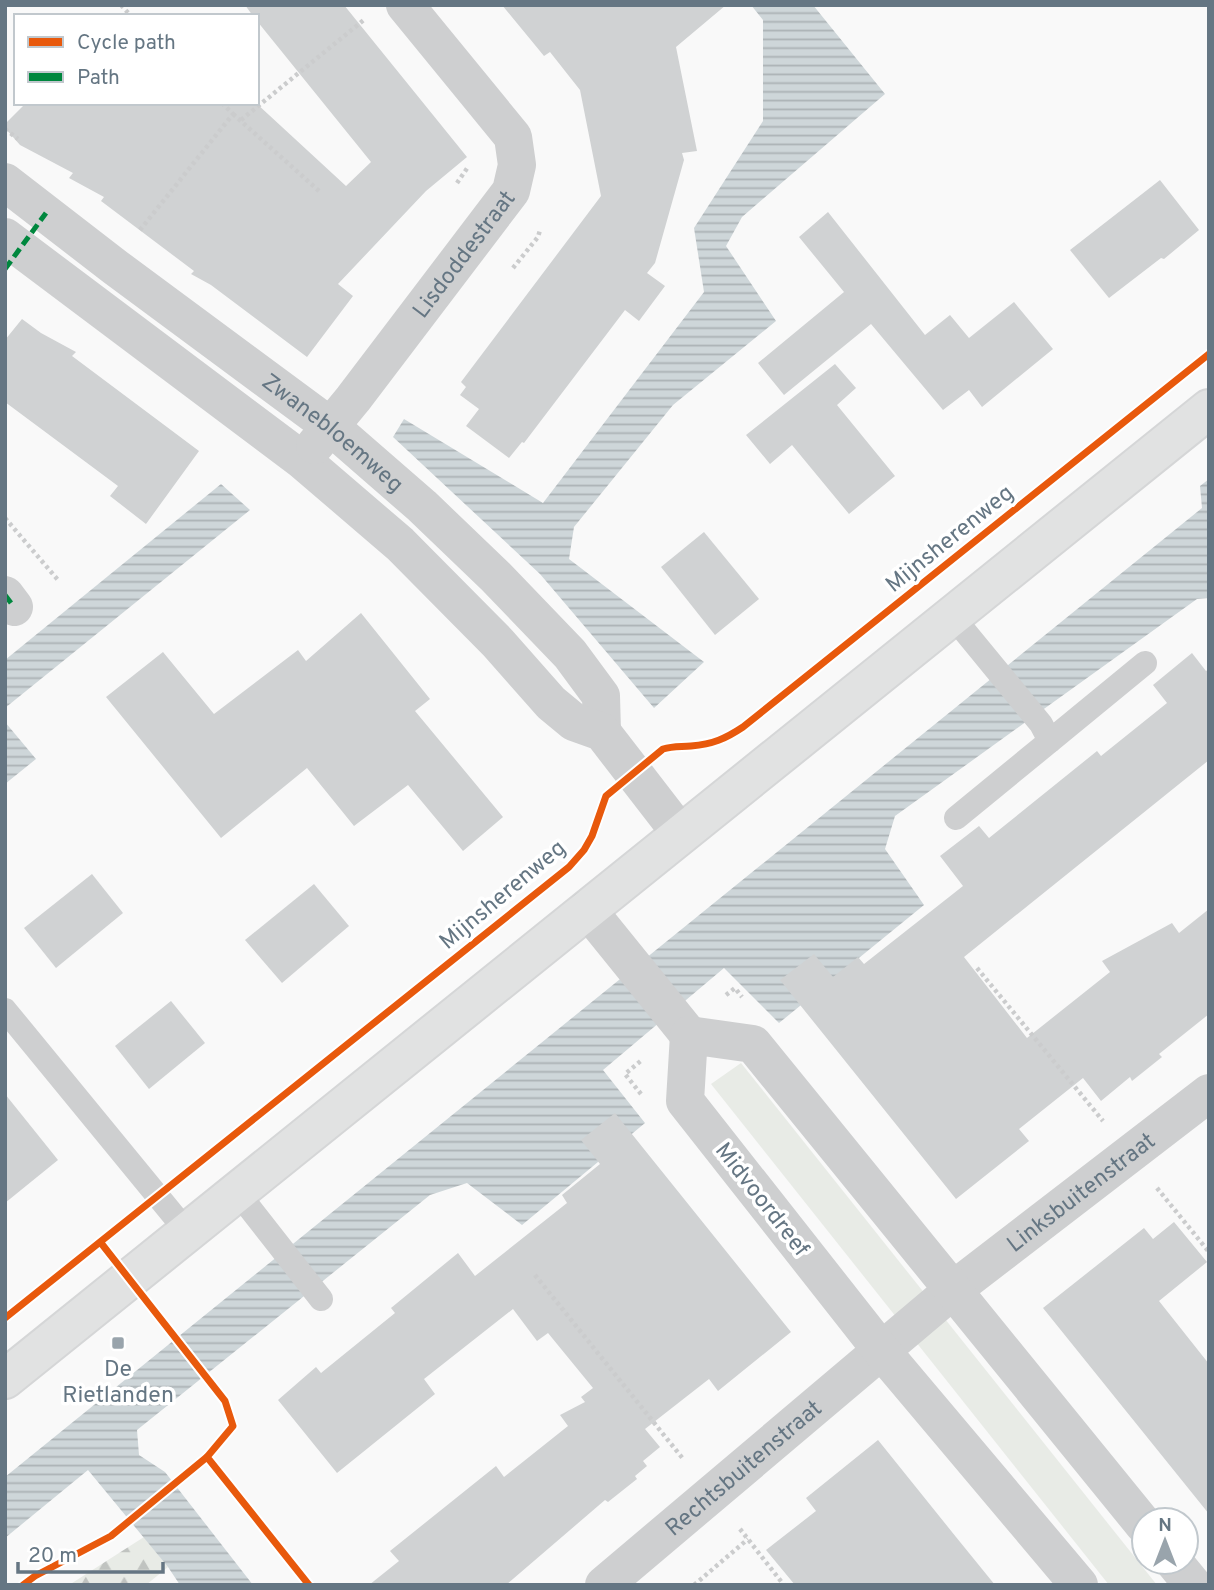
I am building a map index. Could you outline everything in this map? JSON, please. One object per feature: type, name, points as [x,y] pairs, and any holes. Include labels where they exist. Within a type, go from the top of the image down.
[{"type":"street","name":"Lisdoddestraat","points":[[302,460],[353,399],[511,191],[517,165],[513,137],[390,9]]},
{"type":"street","name":"Zwanebloemweg","points":[[5,182],[330,426],[459,541],[570,654],[601,696],[602,732],[574,722],[551,704],[445,588],[400,544],[302,460],[10,251]]},
{"type":"street","points":[[10,251],[46,213]]},
{"type":"street","points":[[5,1379],[1209,409]]},
{"type":"street","points":[[602,732],[680,834]]},
{"type":"street","points":[[587,909],[686,1031],[752,1044],[1130,1508]]},
{"type":"street","name":"Midvoordreef","points":[[686,1031],[685,1101],[881,1350],[1079,1585]]},
{"type":"street","name":"Linksbuitenstraat","points":[[953,1290],[1209,1093]]},
{"type":"street","points":[[881,1350],[953,1290]]},
{"type":"street","name":"Rechtsbuitenstraat","points":[[604,1585],[881,1350]]},
{"type":"lane","points":[[953,617],[1045,733]]},
{"type":"lane","points":[[956,818],[1045,733],[1145,663]]},
{"type":"lane","points":[[5,1010],[188,1233]]},
{"type":"lane","points":[[238,1193],[321,1299]]},
{"type":"path","points":[[241,120],[366,19],[390,9]]},
{"type":"path","points":[[360,12],[374,29]]},
{"type":"path","points":[[224,105],[319,191]]},
{"type":"path","points":[[115,267],[139,232],[233,114]]},
{"type":"path","points":[[453,188],[468,167]]},
{"type":"path","points":[[5,518],[58,580]]},
{"type":"path","points":[[977,968],[1209,1252]]},
{"type":"path","points":[[535,1275],[784,1585]]},
{"type":"path","points":[[694,1585],[748,1539]]},
{"type":"green space","points":[[741,1063],[1130,1551],[1130,1576],[1150,1576],[1157,1585],[1109,1585],[711,1084]]},
{"type":"green space","points":[[144,1537],[168,1567],[146,1585],[69,1585]]},
{"type":"shaded area","points":[[751,5],[813,5],[885,94],[742,217],[726,246],[776,321],[673,405],[574,527],[569,559],[704,662],[654,708],[540,574],[393,437],[404,419],[543,503],[704,292],[694,228],[763,121],[763,20]]},
{"type":"shaded area","points":[[1209,479],[1209,598],[1197,599],[895,816],[885,849],[924,905],[779,1023],[724,968],[603,1070],[645,1123],[522,1225],[467,1183],[430,1195],[137,1430],[139,1455],[165,1472],[253,1585],[180,1585],[88,1470],[5,1538],[5,1477],[1202,508],[1200,486]]},
{"type":"shaded area","points":[[221,484],[250,510],[5,708],[5,660]]},
{"type":"shaded area","points":[[5,722],[36,759],[5,784]]},
{"type":"building","points":[[245,5],[344,5],[467,157],[426,191],[338,284],[353,296],[307,357],[211,285],[191,274],[194,271],[101,201],[104,197],[69,178],[73,173],[20,145],[5,128],[5,124],[24,105],[258,105],[346,186],[371,162],[259,23],[259,14],[252,14]]},
{"type":"building","points":[[502,5],[726,5],[676,47],[697,151],[682,153],[684,160],[655,263],[647,273],[665,286],[639,321],[625,310],[524,443],[522,442],[509,458],[466,426],[479,409],[460,395],[466,387],[461,382],[601,196],[580,90],[550,52],[544,56]]},
{"type":"building","points":[[1160,180],[1199,230],[1109,298],[1070,250]]},
{"type":"building","points":[[828,212],[925,335],[950,315],[969,338],[1014,302],[1053,349],[982,407],[969,390],[943,410],[871,324],[784,395],[758,363],[844,292],[799,237]]},
{"type":"building","points":[[22,319],[76,352],[72,356],[199,451],[146,524],[110,496],[118,486],[5,402],[5,340]]},
{"type":"building","points":[[835,364],[856,388],[837,405],[895,476],[849,514],[792,445],[770,464],[746,435]]},
{"type":"building","points":[[704,532],[759,599],[715,635],[661,567]]},
{"type":"building","points":[[361,613],[430,699],[415,711],[503,817],[463,851],[408,785],[354,826],[307,768],[221,838],[106,697],[163,652],[214,714],[298,650],[306,661]]},
{"type":"building","points":[[1192,653],[1206,671],[1209,669],[1209,760],[964,957],[1027,1038],[1110,972],[1102,961],[1172,923],[1179,933],[1209,909],[1209,1014],[1159,1054],[1162,1057],[1132,1081],[1130,1077],[1101,1101],[1083,1078],[1019,1129],[1029,1141],[956,1199],[780,980],[814,954],[833,977],[858,957],[864,964],[963,886],[940,856],[979,826],[989,838],[1097,751],[1101,756],[1167,703],[1153,685]]},
{"type":"building","points":[[92,874],[123,913],[56,968],[24,928]]},
{"type":"building","points":[[314,884],[349,926],[282,983],[245,940]]},
{"type":"building","points":[[171,1001],[205,1043],[149,1089],[115,1046]]},
{"type":"building","points":[[5,1094],[58,1160],[5,1203]]},
{"type":"building","points":[[615,1113],[791,1332],[718,1391],[709,1379],[645,1429],[660,1447],[643,1461],[647,1466],[635,1476],[637,1479],[608,1502],[605,1500],[506,1585],[369,1585],[399,1561],[390,1551],[496,1466],[504,1477],[568,1426],[560,1415],[585,1402],[581,1397],[593,1388],[548,1333],[537,1341],[513,1309],[424,1379],[435,1394],[337,1473],[278,1400],[316,1367],[321,1373],[395,1313],[391,1308],[458,1253],[475,1276],[567,1203],[562,1195],[600,1164],[581,1140]]},
{"type":"building","points":[[1174,1222],[1207,1262],[1159,1301],[1209,1364],[1209,1514],[1043,1308],[1144,1228],[1153,1239]]},
{"type":"building","points":[[878,1440],[995,1585],[795,1585],[766,1550],[816,1511],[806,1498]]},
{"type":"marked path","points":[[5,269],[46,213]]},
{"type":"marked path","points":[[5,595],[14,607]]},
{"type":"cycle path","name":"Mijnsherenweg","points":[[5,1318],[569,867],[592,836],[606,796],[663,749],[712,742],[743,727],[1209,354]]},
{"type":"cycle path","points":[[101,1243],[225,1401],[233,1426],[207,1457],[309,1585]]},
{"type":"cycle path","points":[[23,1585],[111,1536],[207,1457]]},
{"type":"place","name":"De Rietlanden","points":[[118,1343]]}]
